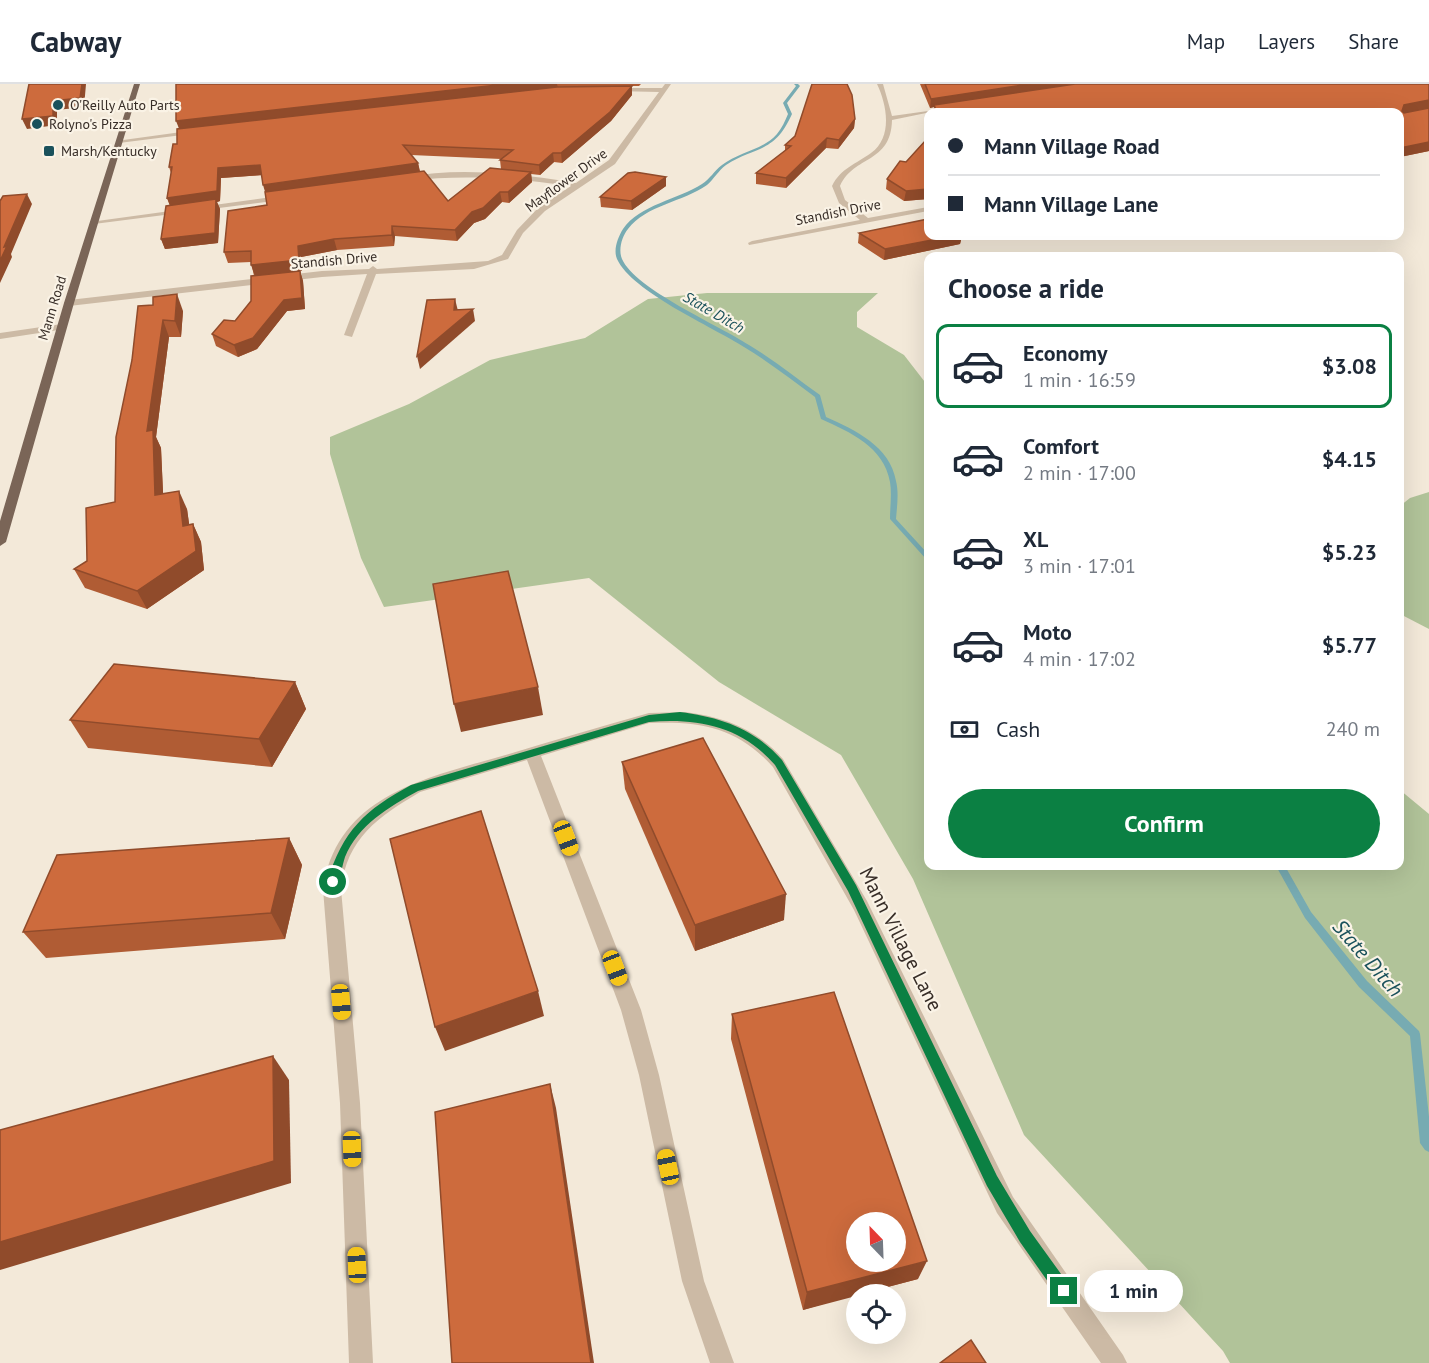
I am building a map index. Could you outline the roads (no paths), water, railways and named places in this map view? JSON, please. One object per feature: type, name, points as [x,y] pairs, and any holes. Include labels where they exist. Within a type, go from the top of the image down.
[{"type":"main road","name":"Mann Road","points":[[0,542],[69,303],[137,84]]},
{"type":"street","points":[[866,221],[839,198],[836,186],[843,174],[882,147],[888,119],[887,101],[880,84]]},
{"type":"street","points":[[606,89],[666,87]]},
{"type":"street","name":"Mayflower Drive","points":[[494,262],[506,255],[520,232],[542,209],[619,155],[666,87]]},
{"type":"street","points":[[888,119],[924,114]]},
{"type":"street","points":[[119,141],[202,131]]},
{"type":"street","points":[[398,180],[453,173],[486,173],[578,185]]},
{"type":"street","points":[[94,222],[296,195]]},
{"type":"street","name":"Standish Drive","points":[[753,243],[924,210]]},
{"type":"street","name":"Standish Drive","points":[[69,303],[373,269],[474,266],[494,262]]},
{"type":"street","points":[[348,335],[373,269]]},
{"type":"street","points":[[0,336],[62,327]]},
{"type":"street","name":"Mann Village Lane","points":[[362,1363],[350,1102],[332,889],[336,865],[346,843],[358,828],[386,804],[415,788],[649,718],[680,716],[727,724],[765,748],[782,769],[852,888],[1005,1205],[1115,1363]]},
{"type":"street","points":[[532,752],[631,1010],[649,1075],[695,1289],[722,1363]]},
{"type":"waterway","name":"State Ditch","points":[[796,84],[798,86],[785,103],[790,114],[778,135],[771,142],[724,165],[705,184],[695,190],[658,206],[635,220],[621,237],[619,259],[640,282],[692,316],[749,347],[818,396],[823,418],[855,433],[874,446],[888,465],[892,476],[893,519],[924,554]]},
{"type":"waterway","name":"State Ditch","points":[[1282,870],[1308,915],[1363,984],[1415,1034],[1426,1143],[1429,1146]]},
{"type":"place","name":"O'Reilly Auto Parts","points":[[58,105]]},
{"type":"place","name":"Rolyno's Pizza","points":[[37,124]]},
{"type":"place","name":"Marsh/Kentucky","points":[[49,151]]}]
